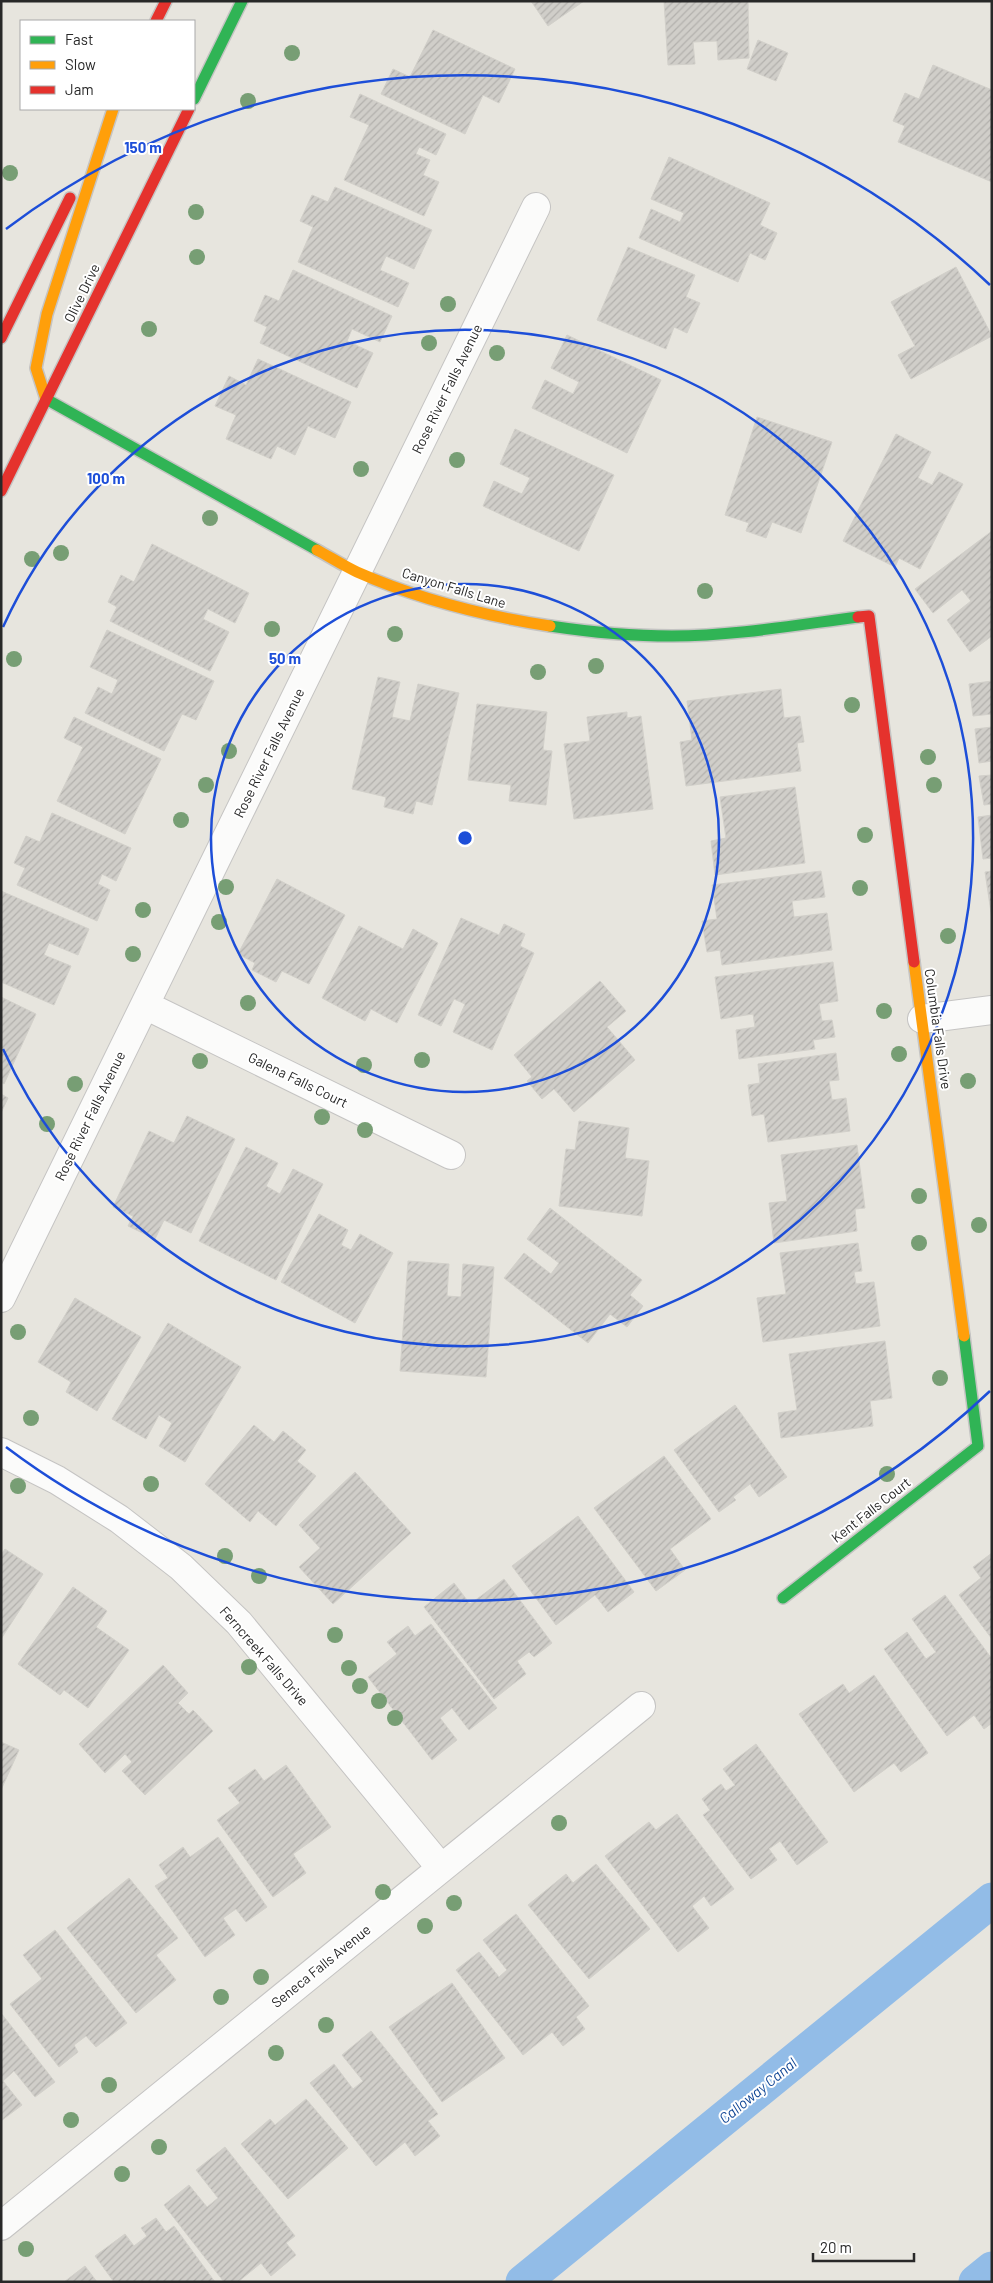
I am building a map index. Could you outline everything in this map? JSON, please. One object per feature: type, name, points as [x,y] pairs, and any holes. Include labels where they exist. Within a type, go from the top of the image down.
[{"type":"street","points":[[156,20],[166,1]]},
{"type":"street","points":[[195,97],[242,1]]},
{"type":"street","points":[[1,338],[113,110]]},
{"type":"street","points":[[46,399],[36,368],[47,314],[113,110]]},
{"type":"street","name":"Olive Drive","points":[[1,491],[189,110]]},
{"type":"street","name":"Rose River Falls Avenue","points":[[1,1298],[536,207]]},
{"type":"street","name":"Canyon Falls Lane","points":[[46,399],[357,572],[442,602],[512,620],[591,632],[690,635],[754,631],[869,616]]},
{"type":"street","name":"Columbia Falls Drive","points":[[869,616],[978,1446]]},
{"type":"street","name":"Galena Falls Court","points":[[145,1004],[451,1155]]},
{"type":"street","points":[[922,1019],[992,1010]]},
{"type":"street","name":"Kent Falls Court","points":[[783,1598],[978,1446]]},
{"type":"street","name":"Ferncreek Falls Drive","points":[[1,1452],[57,1480],[119,1519],[181,1567],[239,1623],[441,1868]]},
{"type":"street","name":"Seneca Falls Avenue","points":[[1,2226],[641,1706]]},
{"type":"building","points":[[531,1],[584,1],[548,26]]},
{"type":"building","points":[[664,1],[748,1],[749,58],[718,60],[717,41],[693,42],[695,64],[668,65]]},
{"type":"building","points":[[433,30],[515,69],[499,103],[483,95],[465,134],[381,94],[393,69],[410,77]]},
{"type":"building","points":[[758,40],[788,53],[776,81],[747,69]]},
{"type":"building","points":[[933,65],[992,90],[992,182],[898,142],[905,126],[893,121],[905,93],[919,99]]},
{"type":"building","points":[[360,94],[446,134],[436,155],[419,147],[416,154],[430,160],[423,175],[439,182],[424,216],[344,180],[369,125],[350,117]]},
{"type":"building","points":[[669,157],[770,203],[760,225],[777,233],[765,260],[750,253],[738,282],[639,238],[651,209],[680,222],[684,213],[651,199]]},
{"type":"building","points":[[335,187],[432,230],[414,269],[386,256],[380,270],[409,283],[398,307],[298,262],[313,227],[300,221],[312,195],[328,202]]},
{"type":"building","points":[[628,247],[695,275],[686,297],[700,303],[687,333],[674,327],[666,349],[597,320]]},
{"type":"building","points":[[956,267],[992,336],[911,379],[898,355],[915,346],[891,302]]},
{"type":"building","points":[[293,270],[392,316],[380,342],[352,329],[347,341],[373,353],[357,388],[260,343],[267,327],[254,321],[265,295],[279,301]]},
{"type":"building","points":[[567,335],[661,380],[627,453],[532,408],[545,380],[573,394],[579,382],[551,368]]},
{"type":"building","points":[[258,359],[351,402],[335,438],[308,426],[295,455],[277,446],[271,459],[226,439],[236,415],[215,406],[229,376],[246,385]]},
{"type":"building","points":[[757,417],[832,442],[801,533],[772,522],[766,538],[746,531],[749,523],[725,515]]},
{"type":"building","points":[[515,429],[614,475],[579,551],[483,506],[494,481],[522,494],[530,478],[500,464]]},
{"type":"building","points":[[896,434],[931,452],[918,478],[932,485],[939,472],[963,484],[920,569],[899,558],[895,567],[843,541]]},
{"type":"building","points":[[992,531],[992,636],[970,652],[947,620],[971,601],[962,590],[933,613],[915,589]]},
{"type":"building","points":[[152,544],[249,593],[235,623],[208,609],[203,619],[229,632],[210,671],[110,621],[117,607],[108,602],[121,575],[134,582]]},
{"type":"building","points":[[107,630],[214,681],[196,720],[182,714],[164,751],[85,713],[98,687],[112,694],[118,680],[90,667]]},
{"type":"building","points":[[378,677],[400,682],[392,717],[410,721],[418,684],[459,693],[432,805],[416,801],[413,814],[384,807],[386,797],[352,789]]},
{"type":"building","points":[[992,681],[992,714],[973,716],[969,684]]},
{"type":"building","points":[[781,689],[784,718],[800,716],[804,742],[797,743],[801,771],[686,786],[680,742],[692,740],[687,701]]},
{"type":"building","points":[[477,704],[547,712],[543,750],[552,751],[546,805],[509,801],[511,785],[468,780]]},
{"type":"building","points":[[627,712],[627,718],[641,716],[653,809],[574,819],[564,744],[590,741],[587,717]]},
{"type":"building","points":[[74,717],[161,759],[125,834],[57,801],[83,747],[64,738]]},
{"type":"building","points":[[992,727],[992,761],[979,763],[975,729]]},
{"type":"building","points":[[992,775],[992,804],[984,805],[979,776]]},
{"type":"building","points":[[795,787],[805,863],[715,875],[711,841],[726,838],[720,797]]},
{"type":"building","points":[[52,813],[131,848],[116,881],[102,874],[98,884],[110,890],[97,921],[17,885],[25,868],[14,863],[26,836],[40,842]]},
{"type":"building","points":[[992,815],[992,858],[983,859],[978,817]]},
{"type":"building","points":[[821,871],[825,897],[792,901],[794,917],[827,913],[832,950],[722,965],[720,950],[707,952],[702,921],[717,919],[712,885]]},
{"type":"building","points":[[992,871],[992,919],[985,872]]},
{"type":"building","points":[[277,879],[345,915],[309,984],[282,971],[276,982],[252,970],[255,963],[238,954]]},
{"type":"building","points":[[1,891],[89,929],[78,955],[49,943],[44,955],[71,966],[54,1005],[1,982]]},
{"type":"building","points":[[461,918],[499,935],[504,924],[525,934],[520,946],[534,953],[492,1050],[453,1032],[465,1004],[454,999],[441,1026],[418,1015]]},
{"type":"building","points":[[359,926],[403,949],[413,929],[438,943],[397,1023],[371,1009],[365,1021],[322,998]]},
{"type":"building","points":[[833,962],[838,1001],[819,1004],[822,1021],[832,1020],[835,1037],[813,1040],[815,1049],[739,1059],[736,1030],[755,1027],[753,1014],[721,1019],[715,977]]},
{"type":"building","points":[[600,981],[626,1011],[607,1027],[635,1060],[574,1112],[554,1089],[542,1099],[527,1081],[532,1077],[514,1055]]},
{"type":"building","points":[[1,997],[36,1014],[4,1084],[1,1082]]},
{"type":"building","points":[[836,1053],[839,1080],[829,1081],[832,1100],[846,1098],[850,1131],[768,1142],[764,1114],[752,1116],[748,1085],[760,1083],[758,1064]]},
{"type":"building","points":[[1,1094],[8,1098],[1,1113]]},
{"type":"building","points":[[187,1116],[235,1139],[191,1233],[164,1220],[155,1239],[128,1226],[133,1216],[113,1207],[149,1131],[174,1143]]},
{"type":"building","points":[[579,1121],[629,1128],[625,1158],[649,1161],[642,1216],[559,1206],[566,1149],[575,1150]]},
{"type":"building","points":[[857,1145],[865,1208],[855,1209],[857,1231],[774,1243],[769,1203],[787,1201],[781,1155]]},
{"type":"building","points":[[246,1147],[278,1163],[266,1186],[280,1194],[293,1169],[323,1184],[276,1280],[199,1241]]},
{"type":"building","points":[[550,1208],[642,1280],[630,1295],[643,1306],[627,1327],[610,1314],[588,1343],[504,1278],[524,1253],[551,1274],[559,1263],[527,1239]]},
{"type":"building","points":[[319,1214],[348,1230],[341,1245],[351,1250],[360,1234],[393,1253],[355,1323],[281,1282]]},
{"type":"building","points":[[858,1243],[862,1271],[854,1272],[856,1284],[874,1282],[880,1326],[763,1342],[757,1298],[786,1294],[780,1253]]},
{"type":"building","points":[[408,1261],[449,1264],[447,1296],[461,1297],[463,1264],[494,1267],[486,1377],[400,1371]]},
{"type":"building","points":[[75,1298],[141,1337],[97,1411],[66,1392],[71,1382],[38,1362]]},
{"type":"building","points":[[168,1323],[241,1367],[185,1462],[159,1446],[172,1423],[159,1415],[146,1439],[112,1419]]},
{"type":"building","points":[[885,1341],[892,1398],[870,1401],[873,1426],[781,1438],[778,1413],[797,1410],[789,1354]]},
{"type":"building","points":[[735,1405],[787,1477],[759,1497],[750,1484],[733,1497],[736,1500],[719,1512],[674,1450]]},
{"type":"building","points":[[254,1425],[274,1442],[283,1431],[306,1450],[297,1461],[316,1476],[276,1526],[258,1511],[250,1522],[205,1484]]},
{"type":"building","points":[[664,1456],[711,1519],[670,1549],[685,1570],[656,1591],[594,1508]]},
{"type":"building","points":[[355,1472],[411,1533],[333,1604],[299,1567],[320,1548],[299,1525]]},
{"type":"building","points":[[578,1516],[634,1592],[608,1612],[595,1595],[556,1625],[512,1566]]},
{"type":"building","points":[[5,1549],[43,1574],[1,1639],[1,1555]]},
{"type":"building","points":[[992,1553],[992,1639],[959,1595],[981,1578],[973,1567]]},
{"type":"building","points":[[504,1579],[552,1643],[534,1657],[529,1652],[517,1661],[526,1674],[494,1699],[424,1607],[454,1583],[470,1604]]},
{"type":"building","points":[[73,1587],[107,1611],[96,1627],[129,1650],[88,1708],[64,1690],[60,1695],[18,1664]]},
{"type":"building","points":[[945,1595],[992,1659],[992,1723],[984,1729],[974,1715],[947,1736],[884,1649],[907,1632],[926,1659],[936,1652],[912,1619]]},
{"type":"building","points":[[431,1624],[497,1708],[469,1730],[452,1708],[440,1718],[457,1740],[432,1760],[368,1677],[397,1654],[387,1642],[408,1626],[415,1636]]},
{"type":"building","points":[[163,1665],[188,1693],[178,1703],[189,1714],[193,1710],[213,1731],[145,1795],[122,1771],[132,1762],[125,1754],[105,1773],[79,1744]]},
{"type":"building","points":[[874,1675],[928,1753],[901,1772],[894,1763],[854,1792],[799,1714],[843,1684],[849,1693]]},
{"type":"building","points":[[1,1742],[19,1750],[1,1790]]},
{"type":"building","points":[[756,1744],[828,1842],[797,1865],[780,1841],[769,1849],[777,1860],[751,1879],[703,1815],[710,1810],[702,1799],[721,1784],[726,1791],[735,1785],[723,1769]]},
{"type":"building","points":[[286,1765],[331,1827],[293,1854],[306,1873],[273,1897],[217,1820],[240,1803],[228,1788],[255,1769],[264,1781]]},
{"type":"building","points":[[677,1814],[734,1889],[711,1906],[704,1896],[692,1906],[709,1928],[678,1952],[605,1856],[649,1822],[656,1830]]},
{"type":"building","points":[[218,1837],[267,1907],[246,1922],[236,1909],[223,1918],[235,1935],[205,1957],[155,1886],[168,1878],[159,1865],[183,1847],[190,1857]]},
{"type":"building","points":[[596,1864],[650,1929],[589,1979],[528,1905],[566,1874],[573,1883]]},
{"type":"building","points":[[129,1878],[178,1938],[156,1955],[176,1980],[136,2013],[67,1928]]},
{"type":"building","points":[[516,1914],[589,2006],[576,2017],[585,2029],[563,2046],[552,2032],[523,2055],[456,1970],[479,1952],[499,1977],[507,1970],[483,1940]]},
{"type":"building","points":[[55,1930],[127,2023],[96,2047],[86,2036],[74,2045],[78,2052],[59,2067],[10,2004],[42,1979],[23,1955]]},
{"type":"building","points":[[452,1983],[505,2058],[442,2102],[389,2027]]},
{"type":"building","points":[[1,2013],[55,2082],[35,2097],[14,2071],[3,2081],[22,2105],[1,2121]]},
{"type":"building","points":[[371,2031],[438,2114],[428,2121],[440,2136],[415,2156],[405,2142],[376,2166],[310,2083],[334,2064],[353,2089],[363,2081],[342,2055]]},
{"type":"building","points":[[306,2099],[348,2148],[288,2199],[241,2144],[270,2119],[275,2125]]},
{"type":"building","points":[[225,2147],[295,2236],[286,2243],[296,2255],[271,2276],[261,2263],[238,2282],[224,2282],[164,2205],[189,2185],[207,2207],[218,2198],[196,2170]]},
{"type":"building","points":[[156,2218],[166,2232],[174,2226],[215,2282],[114,2282],[95,2256],[125,2234],[134,2246],[147,2236],[141,2228]]},
{"type":"building","points":[[85,2266],[97,2282],[64,2282]]},
{"type":"waterway","name":"Calloway Canal","points":[[523,2282],[992,1900]]},
{"type":"waterway","points":[[976,2282],[992,2269]]},
{"type":"traffic: fast","points":[[195,97],[242,1]]},
{"type":"traffic: fast","points":[[46,399],[317,550]]},
{"type":"traffic: fast","points":[[550,626],[595,632],[657,636],[695,636],[765,630],[858,617]]},
{"type":"traffic: fast","points":[[783,1598],[978,1446],[964,1336]]},
{"type":"traffic: slow","points":[[46,399],[36,368],[47,314],[113,110]]},
{"type":"traffic: slow","points":[[317,550],[357,572],[380,582],[428,598],[476,612],[550,626]]},
{"type":"traffic: slow","points":[[914,962],[964,1336]]},
{"type":"traffic: jam","points":[[156,20],[166,1]]},
{"type":"traffic: jam","points":[[1,491],[189,110]]},
{"type":"traffic: jam","points":[[1,338],[70,198]]},
{"type":"traffic: jam","points":[[858,617],[869,616],[914,962]]}]
